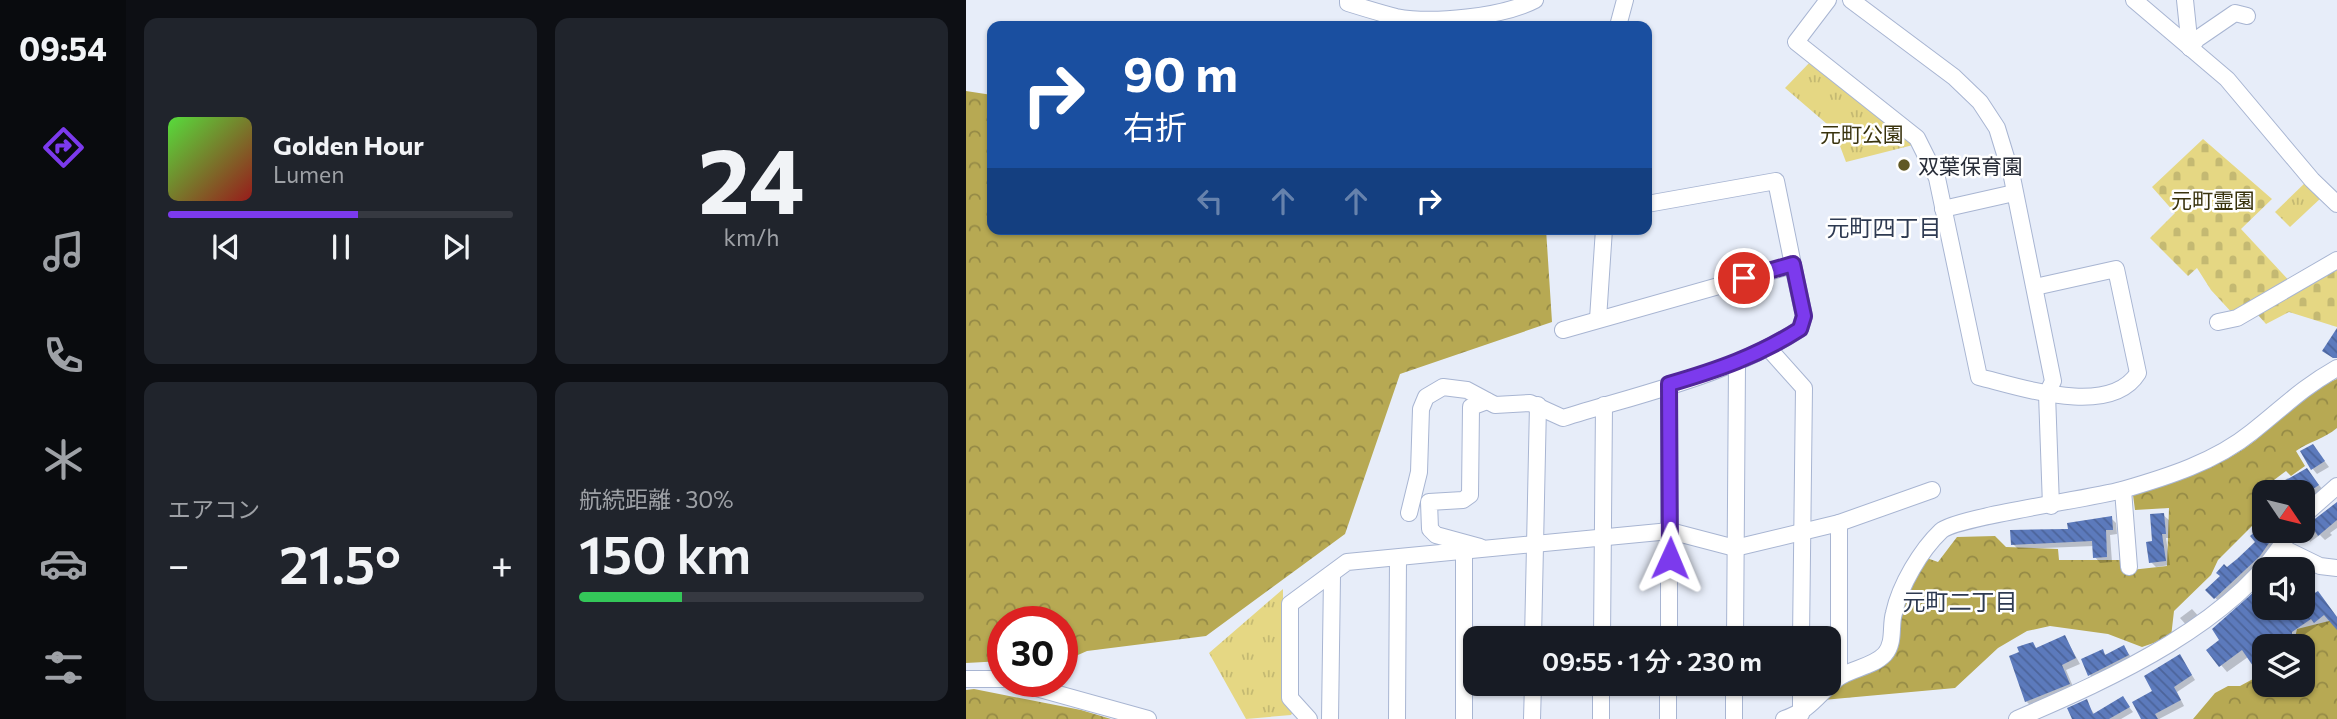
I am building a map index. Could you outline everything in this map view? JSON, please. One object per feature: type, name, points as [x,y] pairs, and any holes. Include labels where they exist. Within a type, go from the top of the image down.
[{"type":"street","points":[[1348,0],[1348,3],[1398,17],[1440,19],[1487,14],[1535,0]]},
{"type":"street","points":[[1619,21],[1625,0]]},
{"type":"street","points":[[1828,0],[1796,42],[1917,138],[1937,178],[1979,377],[2047,394],[2091,397],[2131,384],[2138,373],[2116,269],[2035,287]]},
{"type":"street","points":[[1851,0],[1954,77],[1980,102],[1997,128],[2014,192],[2053,381],[2047,394],[2051,506]]},
{"type":"street","points":[[2134,0],[2227,79],[2312,180],[2337,204]]},
{"type":"street","points":[[2185,0],[2189,48]]},
{"type":"street","points":[[2189,48],[2235,13],[2247,16]]},
{"type":"street","points":[[1409,513],[1419,472],[1421,409],[1426,397],[1443,387],[1467,390],[1496,405],[1538,405],[1563,418],[1737,364],[1769,349],[1800,329],[1804,316],[1776,181],[1652,203]]},
{"type":"street","points":[[1943,209],[2014,192]]},
{"type":"street","points":[[1598,319],[1604,235]]},
{"type":"street","points":[[2218,322],[2237,318],[2337,260]]},
{"type":"street","points":[[1563,330],[1793,264]]},
{"type":"street","points":[[1769,349],[1804,388],[1801,626]]},
{"type":"street","points":[[1735,626],[1737,364]]},
{"type":"street","points":[[1841,676],[1883,656],[1890,646],[1894,612],[1907,583],[1922,553],[1943,528],[1975,518],[2051,506],[2123,490],[2197,465],[2253,432],[2297,392],[2337,368]]},
{"type":"street","points":[[1669,384],[1669,626]]},
{"type":"street","points":[[1486,548],[1436,535],[1430,528],[1430,502],[1463,500],[1470,495],[1471,407],[1487,401]]},
{"type":"street","points":[[1533,626],[1538,405]]},
{"type":"street","points":[[1602,626],[1604,405]]},
{"type":"street","points":[[2315,505],[2337,486]]},
{"type":"street","points":[[1308,719],[1290,698],[1290,604],[1332,576],[1347,562],[1670,531],[1735,548],[1802,534],[1932,490]]},
{"type":"street","points":[[2123,490],[2129,567]]},
{"type":"street","points":[[1839,523],[1839,626]]},
{"type":"street","points":[[2017,719],[2161,651],[2203,623],[2236,595],[2283,543]]},
{"type":"street","points":[[2281,547],[2320,566],[2337,568]]},
{"type":"street","points":[[1464,552],[1464,719]]},
{"type":"street","points":[[1397,719],[1398,558]]},
{"type":"street","points":[[1331,719],[1332,576]]},
{"type":"street","points":[[966,679],[987,679]]},
{"type":"street","points":[[1532,696],[1532,719]]},
{"type":"street","points":[[1601,696],[1601,719]]},
{"type":"street","points":[[1668,696],[1668,719]]},
{"type":"street","points":[[1734,696],[1734,719]]},
{"type":"street","points":[[1801,696],[1801,714]]},
{"type":"street","points":[[1784,719],[1801,714],[1819,696]]},
{"type":"street","points":[[1069,697],[1148,719]]},
{"type":"green space","name":"元町公園","points":[[1812,60],[1917,144],[1846,162],[1834,130],[1785,88]]},
{"type":"green space","points":[[966,91],[987,94],[987,235],[1546,235],[1552,322],[1400,374],[1345,534],[1206,636],[1087,651],[1078,655],[1078,606],[987,606],[987,662],[966,663]]},
{"type":"green space","name":"元町霊園","points":[[2203,139],[2272,199],[2241,229],[2296,288],[2337,264],[2337,327],[2289,312],[2266,324],[2251,307],[2234,315],[2211,290],[2197,268],[2188,276],[2150,238],[2175,213],[2152,187]]},
{"type":"green space","points":[[2307,181],[2322,197],[2290,227],[2275,212]]},
{"type":"green space","points":[[2337,379],[2337,428],[2296,451],[2305,466],[2291,476],[2286,471],[2274,480],[2252,480],[2252,526],[2218,560],[2211,575],[2174,611],[2171,637],[2142,647],[2108,634],[2050,626],[2027,631],[1998,648],[1955,688],[1823,700],[1827,696],[1841,696],[1841,683],[1881,661],[1897,612],[1924,557],[1938,562],[1957,537],[1995,536],[2006,547],[2058,549],[2059,560],[2120,560],[2122,571],[2167,566],[2169,508],[2135,510],[2133,495],[2197,473],[2242,450],[2302,398]]},
{"type":"green space","points":[[1283,589],[1283,699],[1293,712],[1291,715],[1246,719],[1209,653]]},
{"type":"green space","points":[[2337,619],[2337,719],[2193,719],[2215,693],[2228,686],[2240,686],[2252,680],[2252,697],[2315,697],[2315,634],[2296,634],[2297,629]]},
{"type":"green space","points":[[966,690],[987,692],[987,697],[1015,697],[1081,710],[1111,719],[966,719]]},
{"type":"building","points":[[2337,328],[2337,358],[2333,358],[2322,351]]},
{"type":"building","points":[[2313,444],[2325,461],[2311,470],[2300,451]]},
{"type":"building","points":[[2307,468],[2319,485],[2315,488],[2315,480],[2286,480]]},
{"type":"building","points":[[2337,502],[2337,520],[2318,536],[2315,532],[2315,519]]},
{"type":"building","points":[[2164,513],[2166,534],[2162,534],[2166,561],[2149,563],[2146,542],[2152,541],[2150,514]]},
{"type":"building","points":[[2112,516],[2113,530],[2106,530],[2107,557],[2093,558],[2092,541],[2011,545],[2010,530],[2068,529],[2067,523]]},
{"type":"building","points":[[2254,543],[2269,543],[2260,556],[2252,557],[2252,563],[2214,599],[2205,590],[2220,576],[2216,573],[2224,564],[2227,567]]},
{"type":"building","points":[[2318,591],[2337,617],[2337,630],[2324,615],[2314,623],[2312,620],[2315,620],[2315,593]]},
{"type":"building","points":[[2252,594],[2252,620],[2310,620],[2292,634],[2252,634],[2252,665],[2242,650],[2219,667],[2206,650],[2219,640],[2212,629]]},
{"type":"building","points":[[2065,635],[2076,658],[2062,665],[2070,684],[2025,702],[2009,656],[2019,652],[2017,647],[2033,642],[2036,648]]},
{"type":"building","points":[[2124,645],[2129,655],[2088,676],[2081,659],[2103,649],[2105,655]]},
{"type":"building","points":[[2180,654],[2192,675],[2174,687],[2181,700],[2155,714],[2158,719],[2141,719],[2132,702],[2152,691],[2144,676]]},
{"type":"building","points":[[2123,696],[2130,707],[2109,719],[2072,719],[2067,708],[2087,699],[2093,714]]},
{"type":"place","name":"双葉保育園","points":[[1904,165]]},
{"type":"district","name":"元町四丁目","points":[[1884,227]]},
{"type":"district","name":"元町二丁目","points":[[1960,601]]},
{"type":"route","points":[[1670,558],[1669,384],[1737,364],[1769,349],[1800,329],[1804,316],[1793,264],[1744,278]]}]
